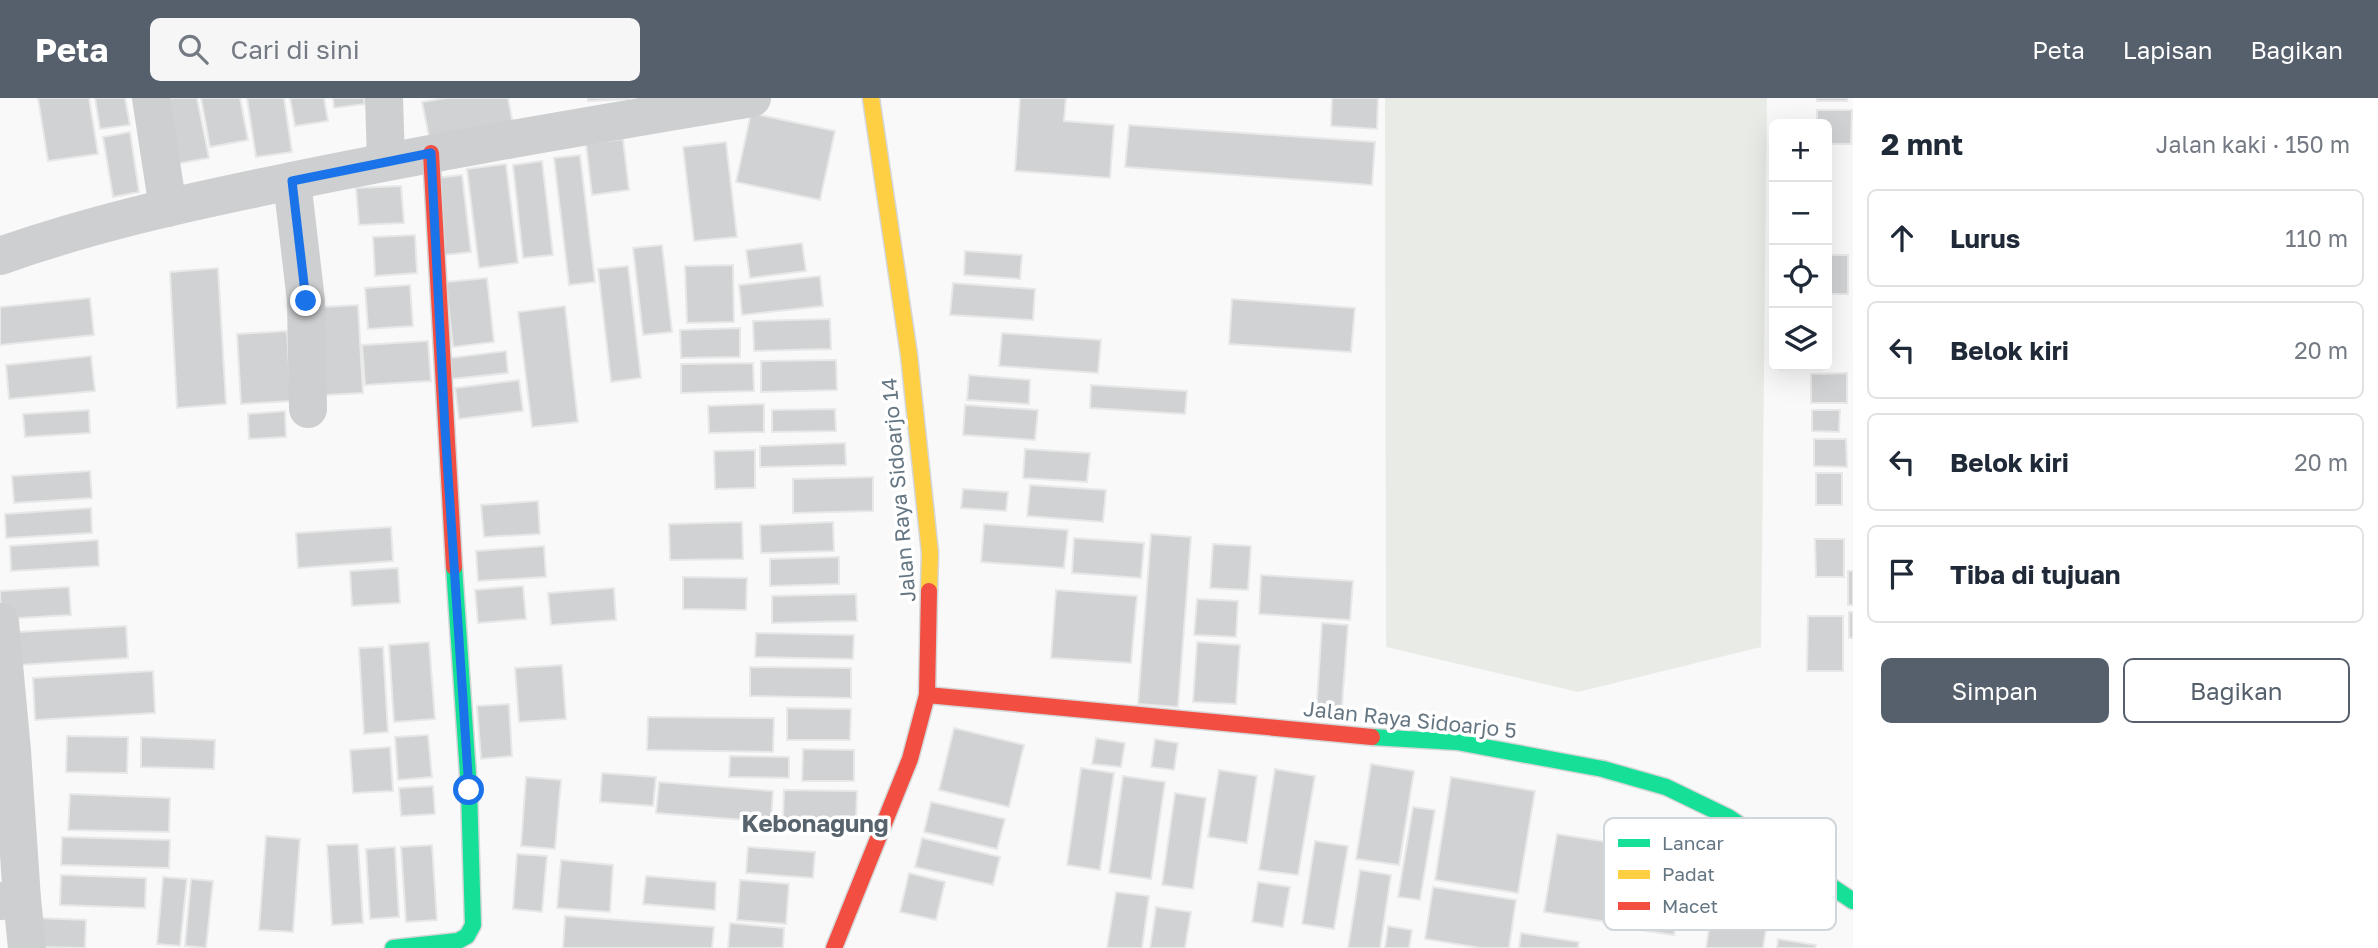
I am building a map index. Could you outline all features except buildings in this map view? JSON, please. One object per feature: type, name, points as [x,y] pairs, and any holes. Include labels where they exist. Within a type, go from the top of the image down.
[{"type":"street","points":[[151,98],[168,208]]},
{"type":"street","points":[[384,98],[386,161]]},
{"type":"street","points":[[0,256],[78,231],[168,208],[386,161],[752,98]]},
{"type":"street","name":"Jalan Raya Sidoarjo 14","points":[[834,948],[910,758],[927,695],[930,553],[909,355],[871,98]]},
{"type":"street","points":[[393,948],[458,941],[467,936],[473,925],[469,790],[445,429],[431,153]]},
{"type":"street","points":[[292,181],[306,301],[308,409]]},
{"type":"street","points":[[0,622],[12,751],[11,900],[27,948]]},
{"type":"street","name":"Jalan Raya Sidoarjo 5","points":[[927,695],[1362,736],[1457,742],[1603,769],[1666,787],[1729,818]]},
{"type":"street","name":"Jalan Raya Sidoarjo 5","points":[[1836,890],[1853,901]]},
{"type":"shaded area","points":[[1385,98],[1767,98],[1761,647],[1578,692],[1386,647]]},
{"type":"traffic: fast","points":[[393,948],[458,941],[467,936],[473,925],[469,790],[454,567]]},
{"type":"traffic: fast","points":[[1372,737],[1457,742],[1603,769],[1666,787],[1729,818]]},
{"type":"traffic: fast","points":[[1836,890],[1853,901]]},
{"type":"traffic: slow","points":[[871,98],[909,355],[930,553],[929,591]]},
{"type":"traffic: jam","points":[[431,153],[454,567]]},
{"type":"traffic: jam","points":[[834,948],[910,759],[927,695],[929,591]]},
{"type":"traffic: jam","points":[[927,695],[1372,737]]},
{"type":"district","name":"Kebonagung","points":[[815,824]]},
{"type":"route","points":[[306,301],[292,181],[431,153],[445,429],[469,790]]}]
